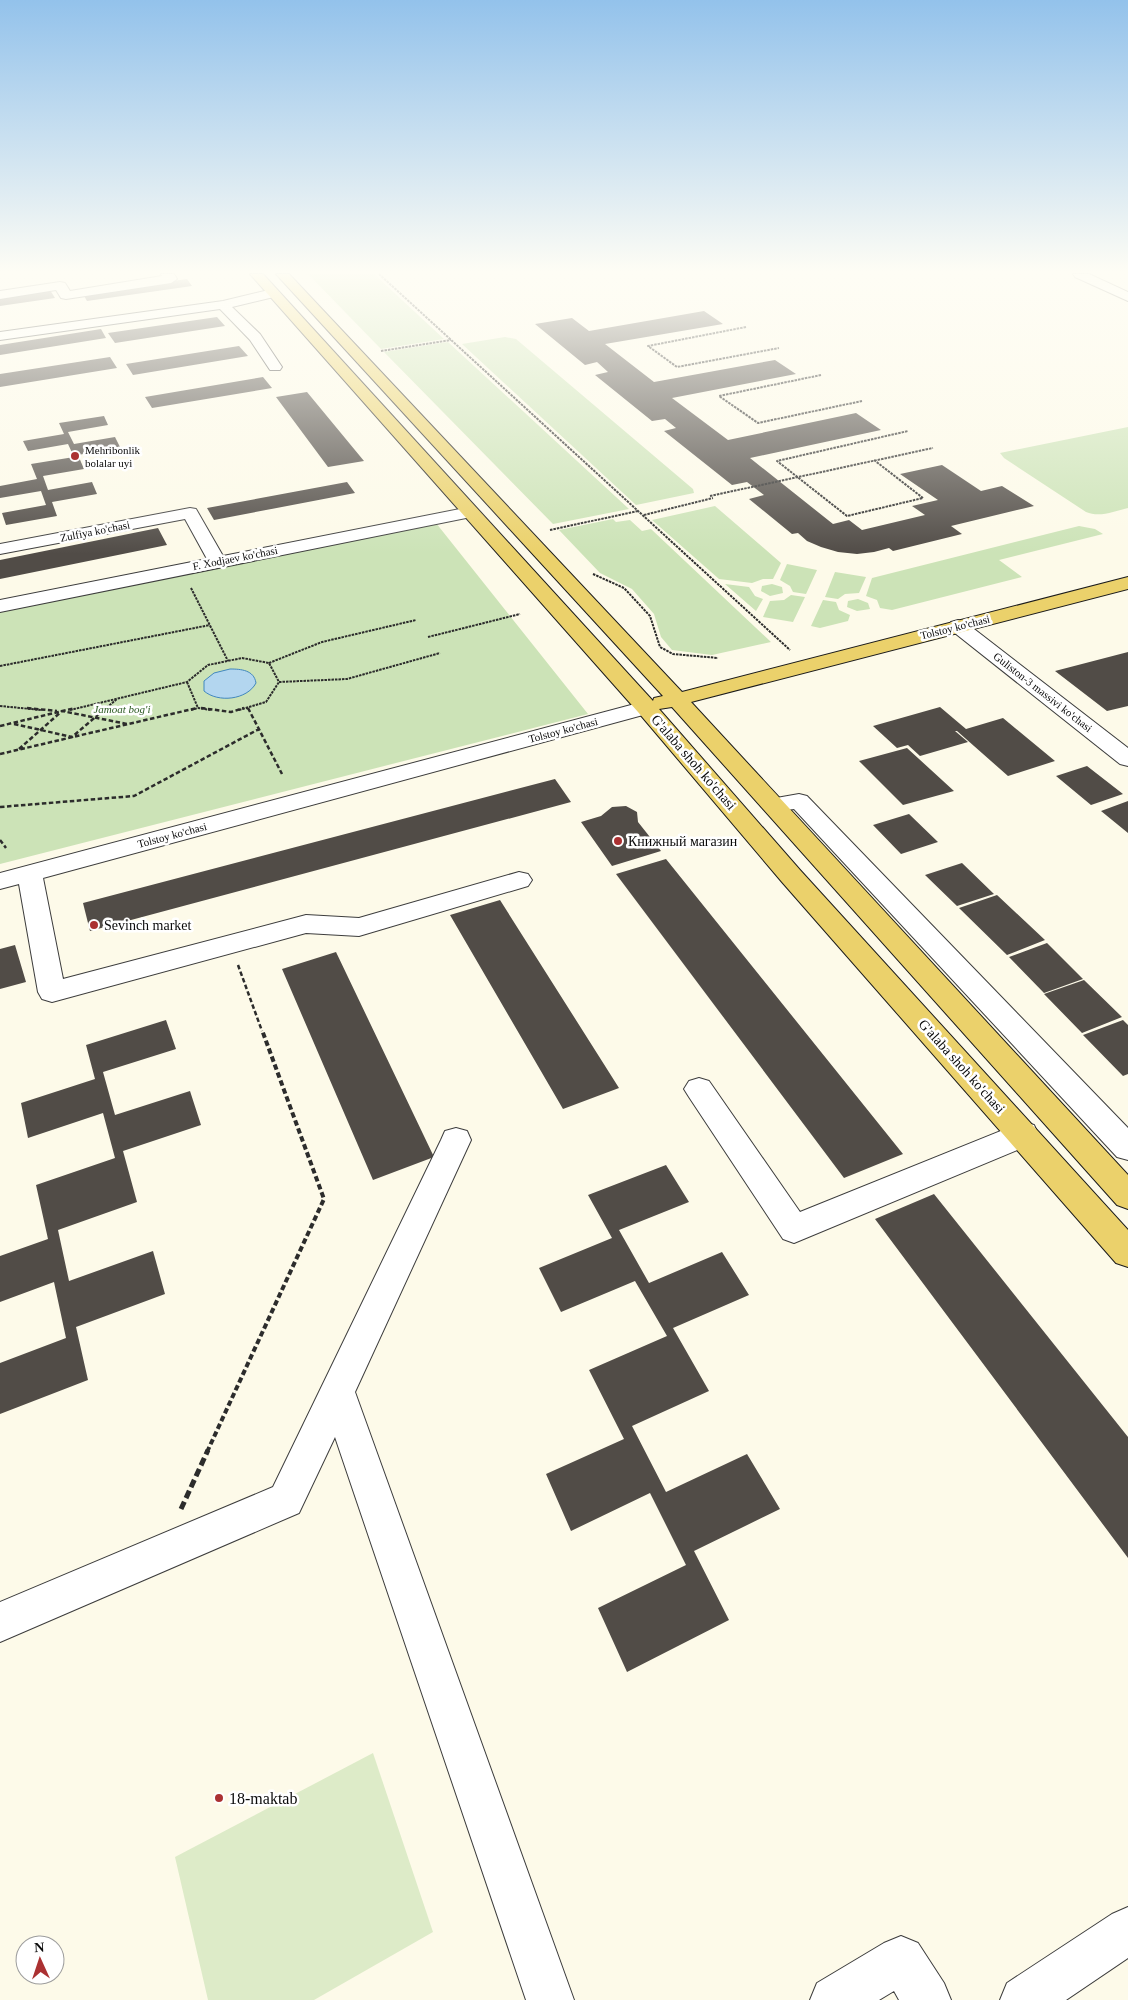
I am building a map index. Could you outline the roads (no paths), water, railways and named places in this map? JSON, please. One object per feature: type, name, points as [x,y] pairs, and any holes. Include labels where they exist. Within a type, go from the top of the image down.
[{"type":"main road","name":"G'alaba shoh ko'chasi","points":[[348,367],[470,512],[646,707],[791,876],[1128,1253]]},
{"type":"main road","name":"G'alaba shoh ko'chasi","points":[[358,367],[677,699],[1128,1196]]},
{"type":"main road","name":"Tolstoy ko'chasi","points":[[646,707],[1128,583]]},
{"type":"street","name":"F. Xodjaev ko'chasi","points":[[0,606],[217,561],[470,512]]},
{"type":"street","name":"Zulfiya ko'chasi","points":[[0,549],[190,513],[217,561]]},
{"type":"street","name":"Guliston-3 massivi ko'chasi","points":[[958,626],[1128,759]]},
{"type":"street","name":"Tolstoy ko'chasi","points":[[0,881],[646,707]]},
{"type":"street","points":[[773,805],[799,801],[1128,1148]]},
{"type":"street","points":[[30,873],[52,992],[306,924],[359,927],[520,880]]},
{"type":"street","points":[[699,1089],[794,1229],[1023,1134]]},
{"type":"street","points":[[0,1622],[286,1500],[456,1140]]},
{"type":"street","points":[[337,1391],[550,2000]]},
{"type":"street","points":[[1024,2000],[1128,1930]]},
{"type":"street","points":[[834,2000],[901,1960],[926,2000]]},
{"type":"water","points":[[230,669],[243,670],[253,675],[256,683],[252,689],[232,698],[217,697],[204,691],[204,681],[214,673]]},
{"type":"place","name":"Mehribonlik bolalar uyi","points":[[75,456]]},
{"type":"place","name":"Книжный магазин","points":[[618,841]]},
{"type":"place","name":"Sevinch market","points":[[94,925]]},
{"type":"place","name":"18-maktab","points":[[219,1798]]},
{"type":"park label","name":"Jamoat bog'i","points":[[122,709]]}]
